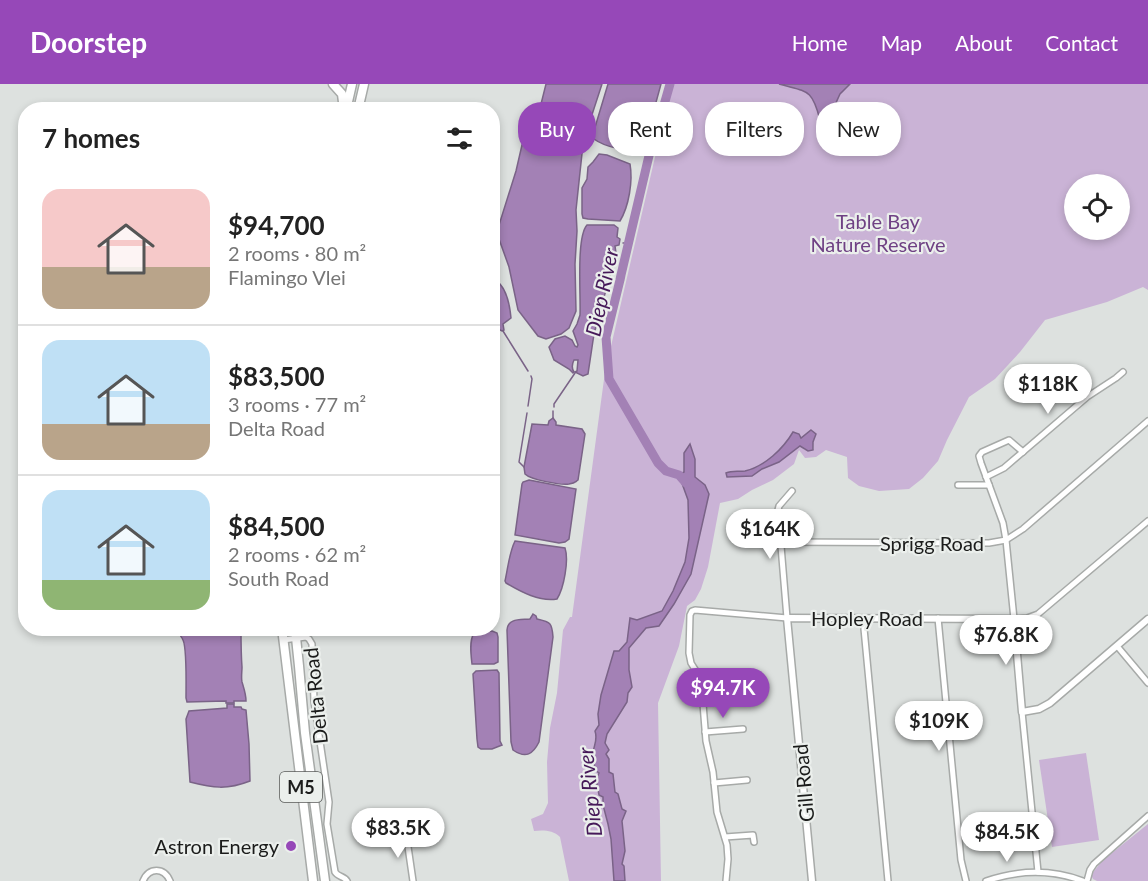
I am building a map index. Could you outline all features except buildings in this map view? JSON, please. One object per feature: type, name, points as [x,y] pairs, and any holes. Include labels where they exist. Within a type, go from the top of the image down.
[{"type":"main road","points":[[333,84],[343,96],[344,102]]},
{"type":"main road","points":[[347,102],[352,84]]},
{"type":"main road","points":[[359,102],[362,84]]},
{"type":"main road","name":"M5","points":[[283,636],[313,881]]},
{"type":"main road","name":"M5","points":[[296,638],[304,733],[325,881]]},
{"type":"street","points":[[985,475],[1001,470],[1087,397],[1121,373],[1124,380]]},
{"type":"street","name":"Sprigg Road","points":[[780,542],[989,543],[1006,540],[1023,529],[1148,421]]},
{"type":"street","points":[[1023,452],[1009,440],[982,452],[980,459],[1001,515],[1006,540],[1038,872]]},
{"type":"street","points":[[958,485],[989,485]]},
{"type":"street","name":"Gill Road","points":[[792,491],[779,506],[778,513],[812,881]]},
{"type":"street","name":"Hopley Road","points":[[700,679],[691,663],[689,653],[690,615],[695,610],[787,618],[1027,618],[1038,614],[1148,520]]},
{"type":"street","points":[[863,618],[888,881]]},
{"type":"street","points":[[938,618],[961,860],[966,881]]},
{"type":"street","points":[[1022,712],[1040,709],[1050,703],[1148,619]]},
{"type":"street","name":"Delta Road","points":[[283,640],[308,638],[312,644],[315,707],[329,802],[327,824],[335,872],[347,881]]},
{"type":"street","points":[[1117,646],[1148,683]]},
{"type":"street","points":[[726,881],[728,859],[725,837],[717,812],[700,679],[736,675]]},
{"type":"street","points":[[705,732],[743,729]]},
{"type":"street","points":[[714,783],[747,780]]},
{"type":"street","points":[[986,881],[1011,874],[1038,872],[1069,876],[1085,881],[1098,859],[1148,816]]},
{"type":"street","points":[[406,833],[413,881]]},
{"type":"street","points":[[725,837],[753,835],[754,842]]},
{"type":"street","points":[[143,881],[147,873],[157,870],[165,873],[170,881]]},
{"type":"green space","name":"Table Bay Nature Reserve","points":[[672,84],[1148,84],[1148,290],[1143,287],[1107,302],[1045,320],[995,379],[969,397],[938,461],[923,478],[909,489],[879,491],[859,486],[848,478],[847,457],[826,450],[816,457],[805,458],[799,450],[794,464],[773,480],[738,499],[720,503],[708,567],[701,589],[695,600],[687,606],[679,646],[658,703],[661,881],[569,881],[560,837],[551,832],[534,831],[531,819],[543,814],[548,803],[547,762],[550,728],[557,693],[563,630],[572,617],[605,372],[655,156],[693,156],[693,102],[668,102]],"holes":[[[793,432],[801,439],[813,442],[814,449],[805,450],[800,446],[779,462],[752,476],[731,471],[745,471],[766,461],[784,445]]]},
{"type":"green space","points":[[1086,753],[1099,840],[1052,847],[1039,760]]},
{"type":"green space","points":[[1148,824],[1148,881],[1097,881],[1093,879],[1091,875],[1102,861]]},
{"type":"water","points":[[546,84],[602,84],[596,102],[542,102]]},
{"type":"water","points":[[608,84],[661,84],[656,102],[608,102],[608,145],[596,140],[596,124]]},
{"type":"water","points":[[779,84],[850,84],[840,94],[836,102],[816,102],[816,108],[807,93]]},
{"type":"water","points":[[599,154],[630,164],[630,193],[620,221],[583,218],[582,188],[587,179],[588,167]]},
{"type":"water","points":[[519,156],[582,156],[576,210],[576,311],[569,328],[561,334],[546,339],[538,336],[518,310],[509,267],[500,242],[500,222]]},
{"type":"water","points":[[587,225],[614,225],[618,228],[617,237],[620,239],[619,245],[615,246],[616,253],[594,334],[588,374],[583,376],[575,372],[578,360],[573,362],[573,373],[554,360],[549,347],[555,339],[565,336],[572,340],[575,346],[578,345],[573,331],[580,315],[581,241]]},
{"type":"water","points":[[500,284],[508,300],[511,318],[503,324],[504,330],[500,330]]},
{"type":"water","points":[[553,418],[556,425],[582,429],[585,434],[578,480],[573,483],[546,482],[525,474],[524,467],[532,424],[548,425]]},
{"type":"water","points":[[811,430],[816,434],[813,450],[808,451],[800,446],[779,462],[752,476],[727,477],[726,473],[752,469],[766,461],[784,445],[793,432],[799,434],[801,438]]},
{"type":"water","points":[[690,444],[695,459],[695,477],[705,485],[709,494],[691,574],[659,626],[646,628],[629,648],[632,687],[628,693],[627,702],[607,734],[605,743],[609,750],[606,754],[609,759],[609,772],[613,774],[615,792],[618,794],[622,809],[626,811],[622,821],[625,851],[622,864],[625,881],[614,881],[611,839],[603,797],[599,795],[596,779],[599,773],[595,770],[593,757],[595,731],[599,725],[601,695],[614,651],[619,651],[627,642],[630,618],[637,620],[662,611],[685,562],[689,538],[688,500],[679,475],[684,472],[684,453]]},
{"type":"water","points":[[529,480],[576,489],[569,539],[565,542],[559,543],[515,535],[522,484]]},
{"type":"water","points":[[515,541],[565,548],[565,574],[557,599],[537,598],[506,583],[511,550]]},
{"type":"water","points":[[533,614],[537,619],[550,624],[553,637],[539,742],[532,752],[525,755],[513,750],[511,742],[507,630],[510,623],[530,619]]},
{"type":"water","points":[[180,636],[241,636],[242,682],[246,701],[187,702],[183,640]]},
{"type":"water","points":[[472,636],[498,636],[498,662],[472,664]]},
{"type":"water","points":[[497,670],[502,745],[492,749],[481,749],[478,747],[477,739],[473,674],[476,671]]},
{"type":"water","points":[[227,704],[234,704],[234,707],[246,710],[250,781],[220,787],[190,782],[186,719],[189,711],[227,708]]},
{"type":"waterway","name":"Diep River","points":[[670,84],[655,130],[606,337],[609,379],[658,463],[666,471],[679,475],[686,483]]},
{"type":"waterway","name":"Diep River","points":[[623,243],[628,243]]},
{"type":"waterway","points":[[503,331],[528,371]]},
{"type":"waterway","points":[[554,407],[575,373]]},
{"type":"waterway","points":[[528,406],[531,376]]},
{"type":"waterway","points":[[553,411],[553,418]]},
{"type":"waterway","points":[[524,467],[519,462],[527,413]]},
{"type":"place","name":"Astron Energy","points":[[291,846]]}]
